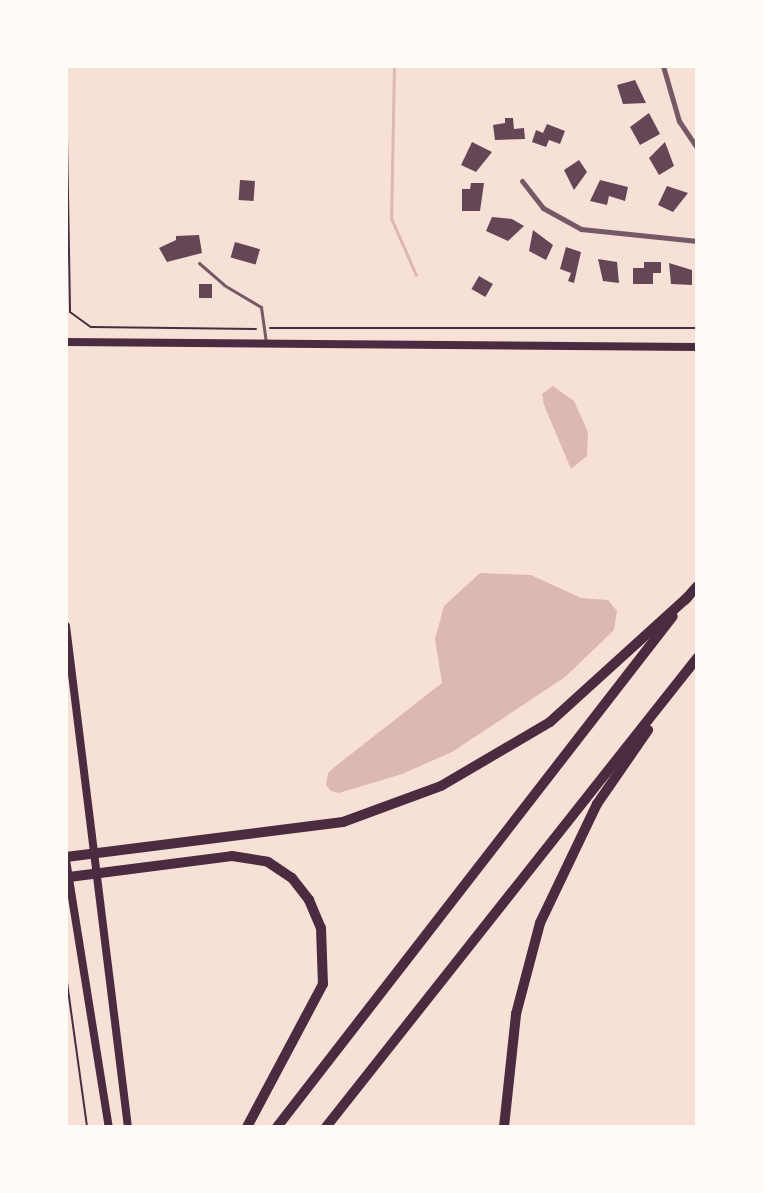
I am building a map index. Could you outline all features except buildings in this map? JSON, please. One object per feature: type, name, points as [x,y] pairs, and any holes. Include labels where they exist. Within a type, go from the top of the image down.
[{"type":"highway","points":[[277,1127],[697,586]]},
{"type":"highway","points":[[66,858],[343,822],[441,786],[550,722],[688,597]]},
{"type":"highway","points":[[326,1127],[697,660]]},
{"type":"highway","points":[[504,1127],[516,1014],[540,923],[597,804],[697,660]]},
{"type":"highway","points":[[69,877],[95,871],[232,856],[268,862],[292,878],[309,900],[321,928],[323,984],[247,1127]]},
{"type":"main road","points":[[66,342],[697,347]]},
{"type":"main road","points":[[66,626],[128,1127]]},
{"type":"main road","points":[[66,858],[109,1127]]},
{"type":"street","points":[[663,66],[679,121],[697,148]]},
{"type":"street","points":[[522,181],[543,208],[581,229],[697,241]]},
{"type":"lane","points":[[199,263],[232,291],[258,303],[267,345]]},
{"type":"path","points":[[66,80],[70,312],[91,327],[697,328]]},
{"type":"path","points":[[66,975],[87,1127]]},
{"type":"shaded area","points":[[553,386],[574,401],[588,432],[587,456],[571,469],[544,405],[542,394]]},
{"type":"shaded area","points":[[480,573],[531,575],[581,598],[608,600],[617,611],[614,630],[565,677],[452,752],[402,774],[339,793],[331,791],[326,785],[328,773],[442,683],[435,639],[444,606]]},
{"type":"waterway","points":[[394,66],[391,218],[416,275]]}]
